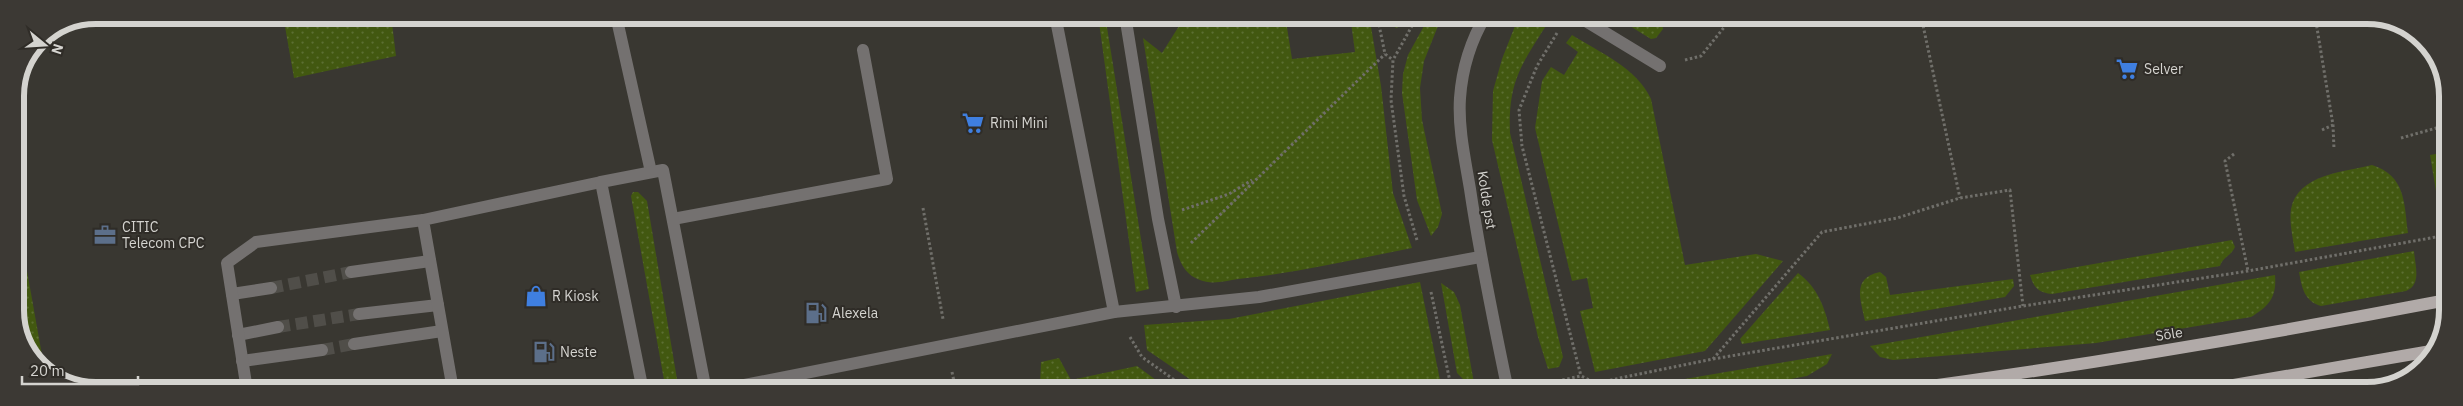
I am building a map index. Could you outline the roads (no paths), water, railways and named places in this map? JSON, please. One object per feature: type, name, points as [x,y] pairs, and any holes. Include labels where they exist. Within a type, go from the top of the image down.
[{"type":"main road","name":"Sõle","points":[[1962,382],[2293,329],[2439,302]]},
{"type":"main road","points":[[2251,382],[2425,352]]},
{"type":"street","points":[[618,24],[651,172]]},
{"type":"street","points":[[1057,24],[1114,312]]},
{"type":"street","points":[[1126,24],[1167,269],[1176,307]]},
{"type":"street","name":"Kolde pst","points":[[1481,24],[1467,60],[1460,98],[1462,136],[1480,257],[1506,382]]},
{"type":"street","points":[[1591,24],[1660,66]]},
{"type":"street","points":[[673,219],[887,179],[863,50]]},
{"type":"street","points":[[246,382],[227,263],[256,242],[423,220],[663,170],[704,382]]},
{"type":"street","points":[[601,182],[641,382]]},
{"type":"street","points":[[423,220],[452,382]]},
{"type":"street","points":[[755,382],[1114,312],[1260,297],[1480,257]]},
{"type":"street","points":[[351,272],[430,261]]},
{"type":"street","points":[[232,294],[271,288]]},
{"type":"street","points":[[359,314],[438,305]]},
{"type":"street","points":[[238,335],[278,327]]},
{"type":"street","points":[[354,344],[442,330]]},
{"type":"street","points":[[242,361],[322,350]]},
{"type":"street","points":[[2015,375],[2016,382]]},
{"type":"tunnel","points":[[271,288],[351,272]]},
{"type":"tunnel","points":[[278,327],[359,314]]},
{"type":"tunnel","points":[[322,350],[354,344]]},
{"type":"place","name":"Selver","points":[[2127,69]]},
{"type":"place","name":"Rimi Mini","points":[[973,123]]},
{"type":"place","name":"CITIC Telecom CPC","points":[[105,235]]},
{"type":"place","name":"R Kiosk","points":[[536,296]]},
{"type":"place","name":"Alexela","points":[[816,313]]},
{"type":"place","name":"Neste","points":[[544,352]]}]
